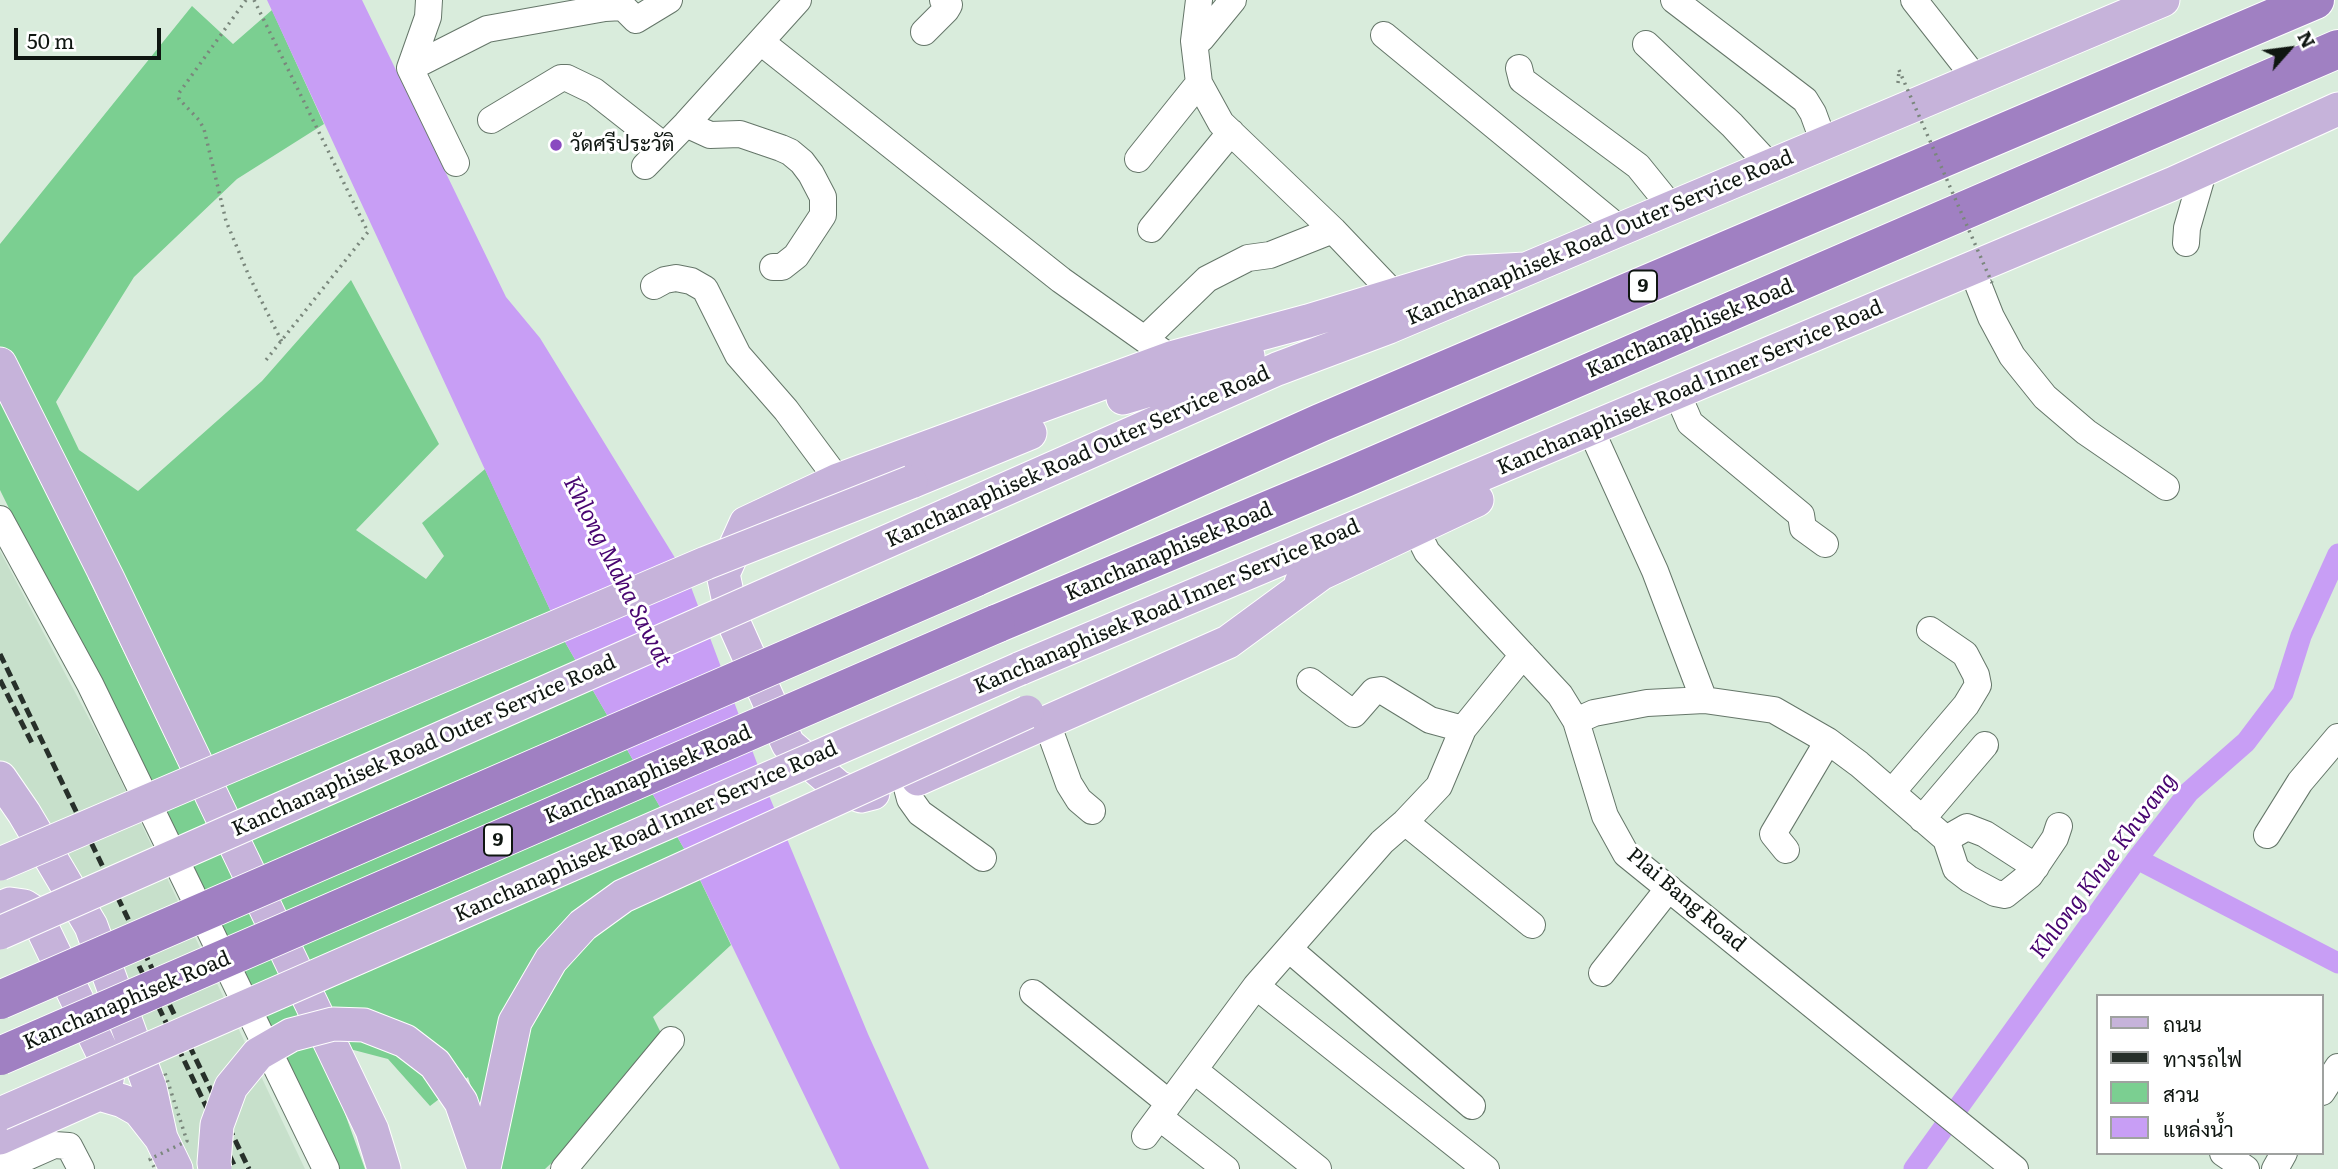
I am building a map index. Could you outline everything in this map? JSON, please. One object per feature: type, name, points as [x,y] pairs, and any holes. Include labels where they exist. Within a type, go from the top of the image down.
[{"type":"highway","name":"9","points":[[0,1000],[974,578],[1320,423],[2315,0]]},
{"type":"highway","name":"Kanchanaphisek Road","points":[[0,1056],[996,624],[1357,473],[2338,49]]},
{"type":"main road","name":"Kanchanaphisek Road Outer Service Road","points":[[0,933],[1278,369],[1389,327],[2163,0]]},
{"type":"main road","name":"Kanchanaphisek Road Inner Service Road","points":[[0,1114],[1019,669],[1314,560],[1588,431],[1677,393],[1982,276],[2338,109]]},
{"type":"main road","points":[[2187,180],[2310,146],[2338,135]]},
{"type":"main road","points":[[1526,269],[1469,272],[1308,321],[1158,348],[838,480],[746,523],[723,574],[733,621],[788,744],[838,786],[861,796],[906,784],[1037,718],[1314,560],[1380,546],[1510,483],[1588,431]]},
{"type":"main road","points":[[0,864],[706,563],[1019,437],[1129,396],[1240,360],[1308,321]]},
{"type":"main road","points":[[0,364],[108,579],[372,1130],[384,1169]]},
{"type":"main road","points":[[485,1168],[515,1022],[551,960],[583,926],[624,895],[1037,718]]},
{"type":"main road","points":[[0,778],[24,813],[90,926],[150,1088],[164,1158]]},
{"type":"main road","points":[[0,845],[0,875]]},
{"type":"main road","points":[[0,908],[10,904],[24,906],[35,913],[109,1066],[107,1080],[99,1094],[0,1139]]},
{"type":"main road","points":[[215,1169],[217,1125],[231,1087],[258,1055],[291,1035],[333,1024],[365,1025],[405,1041],[435,1064],[461,1102],[485,1168]]},
{"type":"main road","points":[[99,1094],[123,1101],[139,1110],[164,1158]]},
{"type":"street","points":[[429,0],[428,18],[410,68],[456,163]]},
{"type":"street","points":[[410,68],[487,29],[603,4],[623,7],[636,20],[669,0]]},
{"type":"street","points":[[645,166],[798,0]]},
{"type":"street","points":[[925,32],[949,5],[943,0]]},
{"type":"street","points":[[1199,0],[1194,41],[1199,83],[1220,123],[1333,230],[1393,293]]},
{"type":"street","points":[[1194,41],[1201,39],[1233,0]]},
{"type":"street","points":[[1674,0],[1805,100],[1824,143]]},
{"type":"street","points":[[1914,0],[1976,79]]},
{"type":"street","points":[[1384,35],[1620,229]]},
{"type":"street","points":[[761,42],[1061,280],[1158,348],[1207,279],[1248,258],[1270,255],[1333,230]]},
{"type":"street","points":[[1646,44],[1732,125],[1770,166]]},
{"type":"street","points":[[1519,68],[1522,80],[1638,166],[1672,208]]},
{"type":"street","points":[[491,120],[561,78],[567,78],[594,91],[664,146]]},
{"type":"street","points":[[1138,159],[1199,83]]},
{"type":"street","points":[[686,124],[710,135],[740,134],[781,148],[802,162],[811,174],[823,197],[823,215],[796,256],[782,267],[773,267]]},
{"type":"street","points":[[1152,229],[1231,132]]},
{"type":"street","points":[[2186,243],[2187,180]]},
{"type":"street","points":[[1982,276],[1991,317],[2012,356],[2045,397],[2086,432],[2166,486]]},
{"type":"street","points":[[654,286],[676,278],[691,281],[705,289],[738,355],[786,410],[838,480]]},
{"type":"street","points":[[1677,393],[1689,423],[1801,515],[1803,528],[1825,544]]},
{"type":"street","points":[[1588,431],[1654,571],[1704,700]]},
{"type":"street","points":[[0,519],[90,684],[326,1169]]},
{"type":"street","name":"Plai Bang Road","points":[[1416,530],[1427,552],[1560,695],[1576,722],[1605,816],[1626,854],[2015,1169]]},
{"type":"street","points":[[1892,792],[1966,705],[1978,685],[1965,654],[1930,630]]},
{"type":"street","points":[[1158,1119],[1256,986],[1382,842],[1439,786],[1463,729],[1523,655]]},
{"type":"street","points":[[1310,681],[1354,714],[1374,691],[1381,690],[1430,720],[1463,729]]},
{"type":"street","points":[[1576,722],[1594,713],[1647,703],[1704,700],[1774,710],[1828,741],[1859,764],[1946,839],[1956,869],[1995,893],[2005,895],[2016,888],[2036,867],[2055,838],[2059,826]]},
{"type":"street","points":[[1037,718],[1069,784],[1079,800],[1092,811]]},
{"type":"street","points":[[2267,835],[2300,782],[2338,737]]},
{"type":"street","points":[[1786,850],[1773,834],[1828,741]]},
{"type":"street","points":[[1922,819],[1985,745]]},
{"type":"street","points":[[906,784],[910,799],[920,813],[983,859]]},
{"type":"street","points":[[1405,822],[1532,925]]},
{"type":"street","points":[[1946,839],[1967,827],[1985,834],[2036,867]]},
{"type":"street","points":[[1602,973],[1669,888]]},
{"type":"street","points":[[1289,949],[1472,1106]]},
{"type":"street","points":[[1256,986],[1486,1169]]},
{"type":"street","points":[[1034,993],[1158,1119],[1226,1169]]},
{"type":"street","points":[[564,1169],[671,1040]]},
{"type":"street","points":[[2324,1089],[2338,1067]]},
{"type":"street","points":[[1194,1070],[1318,1169]]},
{"type":"street","points":[[0,1169],[54,1145],[69,1146],[81,1169]]},
{"type":"street","points":[[2227,1155],[2246,1169]]},
{"type":"path","points":[[246,0],[179,93],[179,99],[204,129],[226,221],[249,276],[282,342]]},
{"type":"path","points":[[254,0],[368,232],[266,360]]},
{"type":"path","points":[[1899,70],[1982,276]]},
{"type":"path","points":[[164,1158],[150,1159],[187,1141],[163,1073],[165,1063]]},
{"type":"shaded area","points":[[0,551],[111,760],[305,1169],[194,1169],[0,763]]},
{"type":"green space","points":[[192,6],[233,44],[272,10],[324,124],[237,179],[134,277],[56,402],[79,450],[138,491],[262,381],[351,280],[439,444],[356,530],[426,579],[444,556],[422,523],[485,469],[565,642],[690,859],[731,945],[653,1017],[662,1035],[561,1154],[545,1169],[497,1169],[468,1077],[430,1106],[388,1059],[346,1048],[115,562],[88,578],[340,1100],[365,1169],[335,1169],[0,490],[0,244]]},
{"type":"water","name":"Khlong Maha Sawat","points":[[267,0],[362,0],[506,297],[540,338],[688,579],[770,798],[868,1034],[929,1169],[840,1169],[690,859],[565,642]]},
{"type":"waterway","name":"Khlong Khue Khwang","points":[[1914,1169],[2137,859],[2189,792],[2246,742],[2283,693],[2301,636],[2338,554]]},
{"type":"waterway","points":[[2137,859],[2338,963]]},
{"type":"railway","points":[[0,654],[249,1169]]},
{"type":"railway","points":[[0,680],[33,745]]},
{"type":"railway","points":[[139,966],[236,1169]]},
{"type":"place","name":"วัดศรีประวัติ","points":[[556,145]]}]
